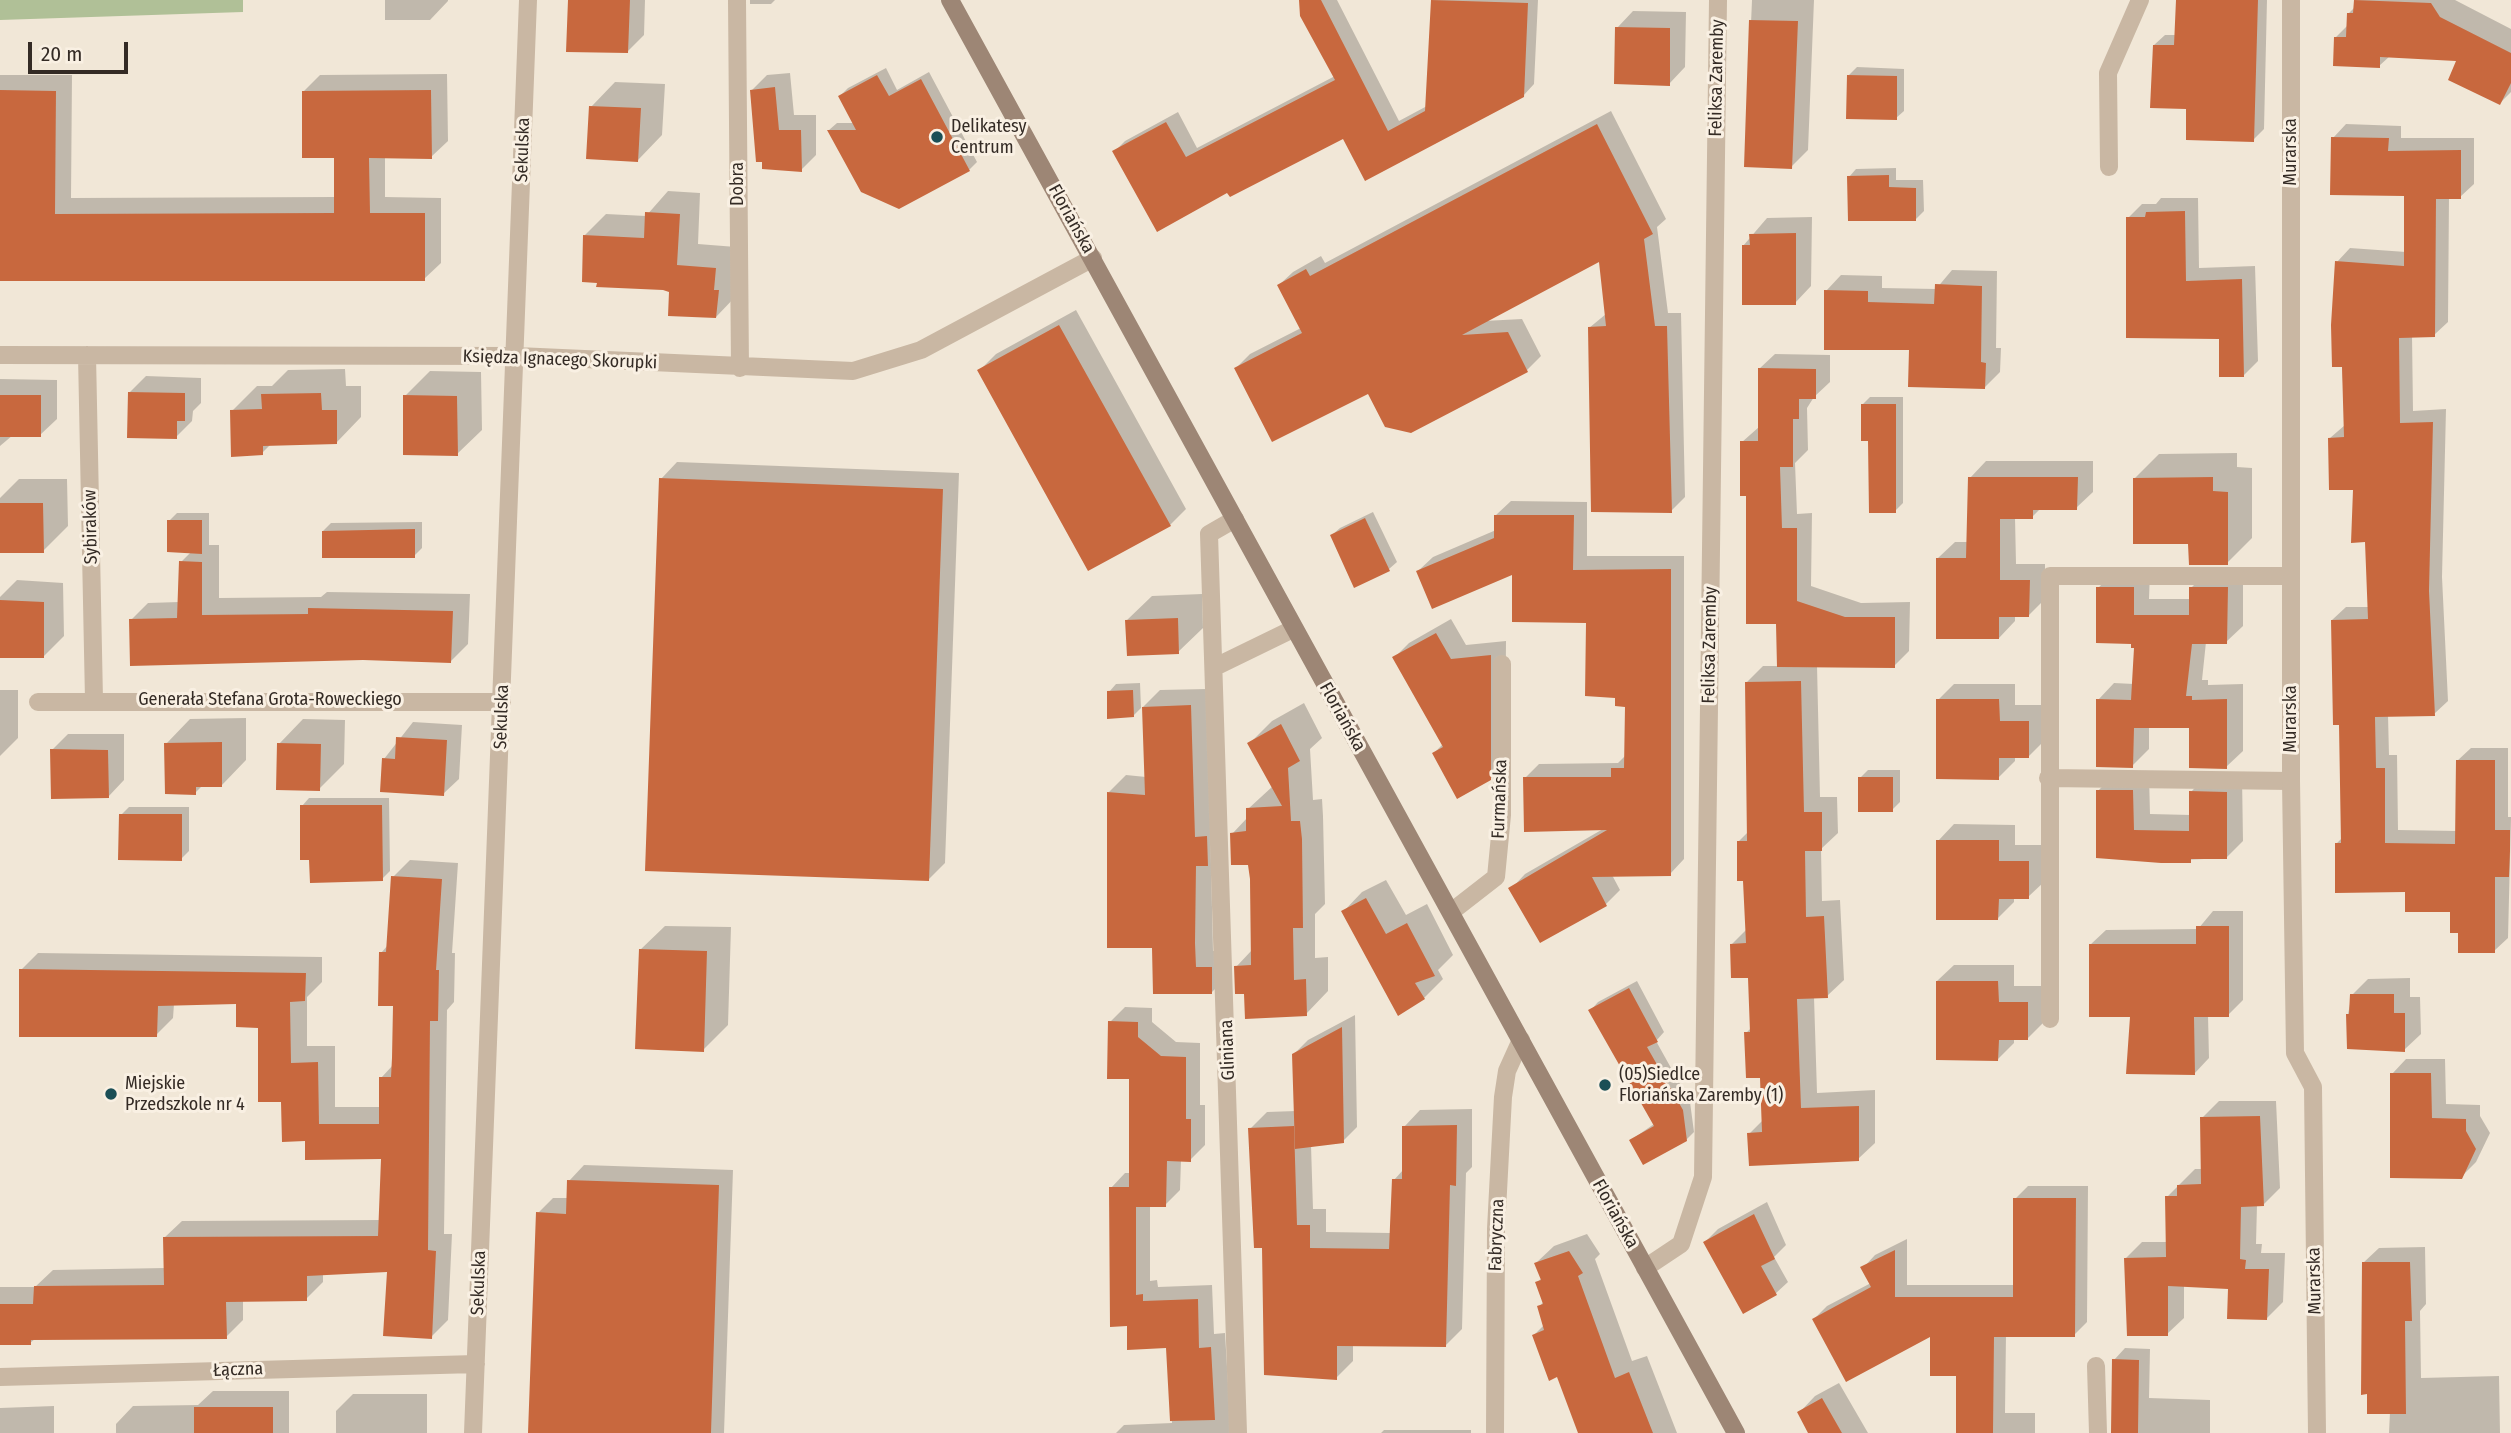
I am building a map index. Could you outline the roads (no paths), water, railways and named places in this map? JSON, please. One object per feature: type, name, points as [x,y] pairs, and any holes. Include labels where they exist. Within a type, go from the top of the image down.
[{"type":"street","name":"Sekulska","points":[[473,1433],[517,356],[528,0]]},
{"type":"street","name":"Dobra","points":[[737,0],[740,368]]},
{"type":"street","name":"Floriańska","points":[[950,0],[1736,1433]]},
{"type":"street","name":"Feliksa Zaremby","points":[[1645,1268],[1681,1244],[1703,1177],[1718,0]]},
{"type":"street","points":[[2109,167],[2108,73],[2140,0]]},
{"type":"street","name":"Murarska","points":[[2291,0],[2290,576],[2295,1053],[2313,1087],[2317,1433]]},
{"type":"street","name":"Księdza Ignacego Skorupki","points":[[0,355],[517,356],[840,372],[897,360],[921,350],[1093,258]]},
{"type":"street","name":"Sybiraków","points":[[87,355],[94,700]]},
{"type":"street","name":"Gliniana","points":[[1234,519],[1209,534],[1238,1433]]},
{"type":"street","points":[[2050,1019],[2050,576],[2290,576]]},
{"type":"street","points":[[1215,667],[1293,629]]},
{"type":"street","name":"Furmańska","points":[[1451,912],[1496,877],[1502,815],[1503,664]]},
{"type":"street","name":"Generała Stefana Grota-Roweckiego","points":[[38,702],[502,702]]},
{"type":"street","points":[[2048,778],[2291,781]]},
{"type":"street","name":"Fabryczna","points":[[1495,1433],[1496,1229],[1503,1097],[1507,1071],[1521,1040]]},
{"type":"street","name":"Łączna","points":[[0,1377],[475,1364]]},
{"type":"street","points":[[2096,1366],[2098,1433]]},
{"type":"place","name":"Delikatesy Centrum","points":[[937,137]]},
{"type":"place","name":"(05)Siedlce Floriańska Zaremby (1)","points":[[1605,1085]]},
{"type":"place","name":"Miejskie Przedszkole nr 4","points":[[111,1094]]}]
